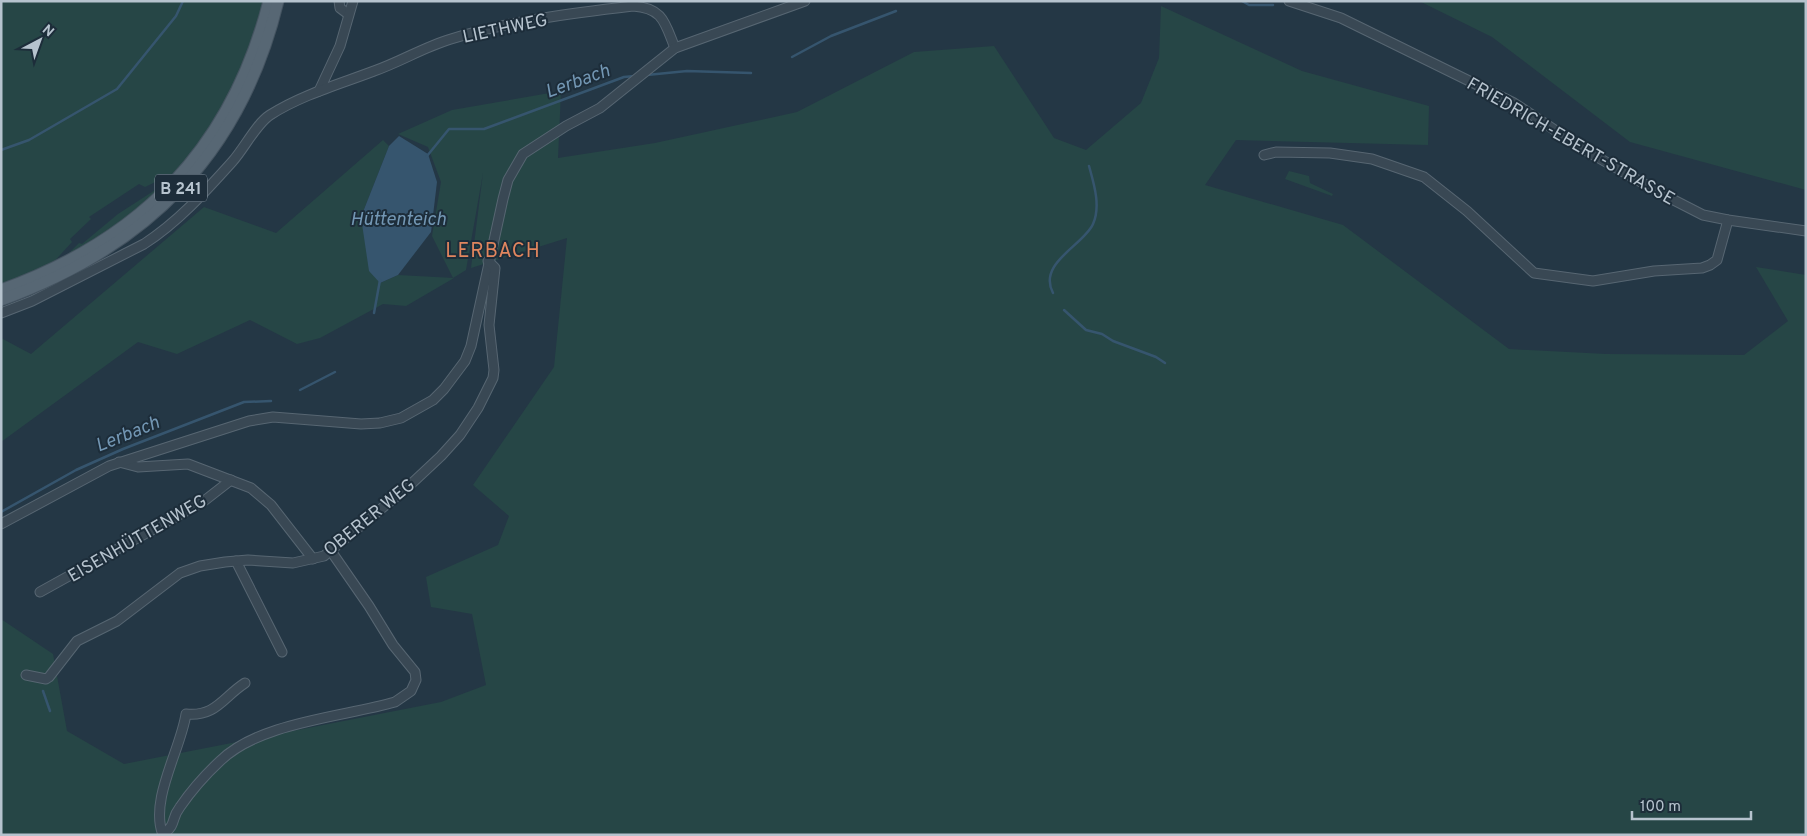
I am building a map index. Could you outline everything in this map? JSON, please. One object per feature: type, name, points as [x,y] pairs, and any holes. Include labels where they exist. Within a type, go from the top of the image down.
[{"type":"main road","name":"B 241","points":[[1,290],[57,267],[102,242],[143,211],[179,178],[214,134],[237,93],[258,39],[269,1]]},
{"type":"main road","name":"B 241","points":[[1,300],[61,275],[107,249],[147,220],[184,185],[221,138],[245,97],[267,41],[278,1]]},
{"type":"street","points":[[339,1],[340,8],[348,14]]},
{"type":"street","points":[[319,91],[340,46],[348,14],[354,1]]},
{"type":"street","points":[[1,524],[119,462],[249,420],[273,417],[361,424],[394,419],[418,410],[444,390],[465,361],[471,346],[488,262],[508,180],[523,154],[559,130],[600,108],[648,68],[676,48],[805,1]]},
{"type":"street","name":"FRIEDRICH-EBERT-STRASSE","points":[[1289,1],[1341,18],[1514,103],[1586,150],[1662,194],[1703,214],[1728,220],[1806,231]]},
{"type":"street","name":"LIETHWEG","points":[[1,313],[32,301],[144,244],[161,233],[180,218],[233,162],[268,116],[319,91],[380,69],[451,39],[510,25],[626,6],[642,6],[666,22],[676,48]]},
{"type":"street","points":[[1264,155],[1276,152],[1330,153],[1372,159],[1424,177],[1467,211],[1534,273],[1593,281],[1654,271],[1710,266],[1717,260],[1728,220]]},
{"type":"street","name":"OBERER WEG","points":[[26,675],[46,679],[49,677],[77,641],[117,621],[180,572],[204,565],[236,561],[293,563],[313,559],[331,552],[410,485],[448,450],[478,408],[494,374],[488,325],[495,268],[488,262]]},
{"type":"street","points":[[119,462],[138,467],[184,464],[251,488],[269,502],[313,559]]},
{"type":"street","name":"EISENHÜTTENWEG","points":[[40,592],[204,501],[231,480]]},
{"type":"street","points":[[245,683],[215,709],[197,715],[186,714],[163,793],[159,815],[163,835],[174,825],[178,809],[207,774],[225,756],[238,748],[281,730],[395,702],[411,691],[416,680],[414,670],[393,646],[369,606],[333,554]]},
{"type":"street","points":[[236,561],[282,652]]},
{"type":"green space","points":[[1,1],[265,1],[254,38],[217,122],[178,171],[145,187],[139,184],[89,217],[91,219],[70,239],[72,242],[50,266],[1,286]]},
{"type":"green space","points":[[1419,1],[1806,1],[1806,190],[1630,142],[1492,37]]},
{"type":"green space","points":[[1161,6],[1302,71],[1429,106],[1428,145],[1236,140],[1205,185],[1343,225],[1509,349],[1606,354],[1744,355],[1788,321],[1756,267],[1806,275],[1806,835],[1,835],[1,619],[53,654],[67,731],[124,764],[441,702],[486,685],[472,614],[431,607],[426,577],[498,545],[509,516],[473,485],[554,367],[567,238],[471,268],[483,173],[466,270],[453,278],[432,236],[441,182],[428,147],[398,134],[452,110],[561,91],[558,158],[655,143],[797,112],[914,52],[994,46],[1054,138],[1086,150],[1141,103],[1159,58]]},
{"type":"green space","points":[[383,140],[389,146],[361,217],[380,283],[398,275],[454,278],[406,306],[383,304],[320,338],[297,344],[250,320],[177,354],[138,342],[1,442],[1,338],[31,354],[204,207],[276,233]]},
{"type":"green space","points":[[1289,171],[1309,176],[1310,183],[1333,194],[1332,196],[1285,179]]},
{"type":"green space","points":[[166,183],[122,222],[65,257],[79,243],[82,244],[118,214]]},
{"type":"water","name":"Hüttenteich","points":[[399,136],[428,154],[437,182],[431,232],[398,275],[380,283],[369,271],[361,217],[389,146]]},
{"type":"waterway","points":[[1,150],[29,140],[117,89],[176,16],[183,1]]},
{"type":"waterway","name":"Lerbach","points":[[1242,1],[1249,5],[1273,5]]},
{"type":"waterway","name":"Lerbach","points":[[792,57],[831,36],[896,11]]},
{"type":"waterway","name":"Lerbach","points":[[647,75],[687,71],[751,73]]},
{"type":"waterway","name":"Lerbach","points":[[427,156],[449,129],[484,129],[624,77],[635,76]]},
{"type":"waterway","points":[[1053,293],[1050,282],[1051,273],[1064,255],[1088,232],[1095,217],[1097,202],[1089,166]]},
{"type":"waterway","name":"Lerbach","points":[[374,313],[380,280]]},
{"type":"waterway","points":[[1064,310],[1086,330],[1102,334],[1113,341],[1156,357],[1165,363]]},
{"type":"waterway","name":"Lerbach","points":[[300,390],[335,372]]},
{"type":"waterway","name":"Lerbach","points":[[1,512],[76,470],[123,449],[244,402],[271,401]]},
{"type":"waterway","points":[[43,691],[50,711]]},
{"type":"district","name":"LERBACH","points":[[493,250]]}]
